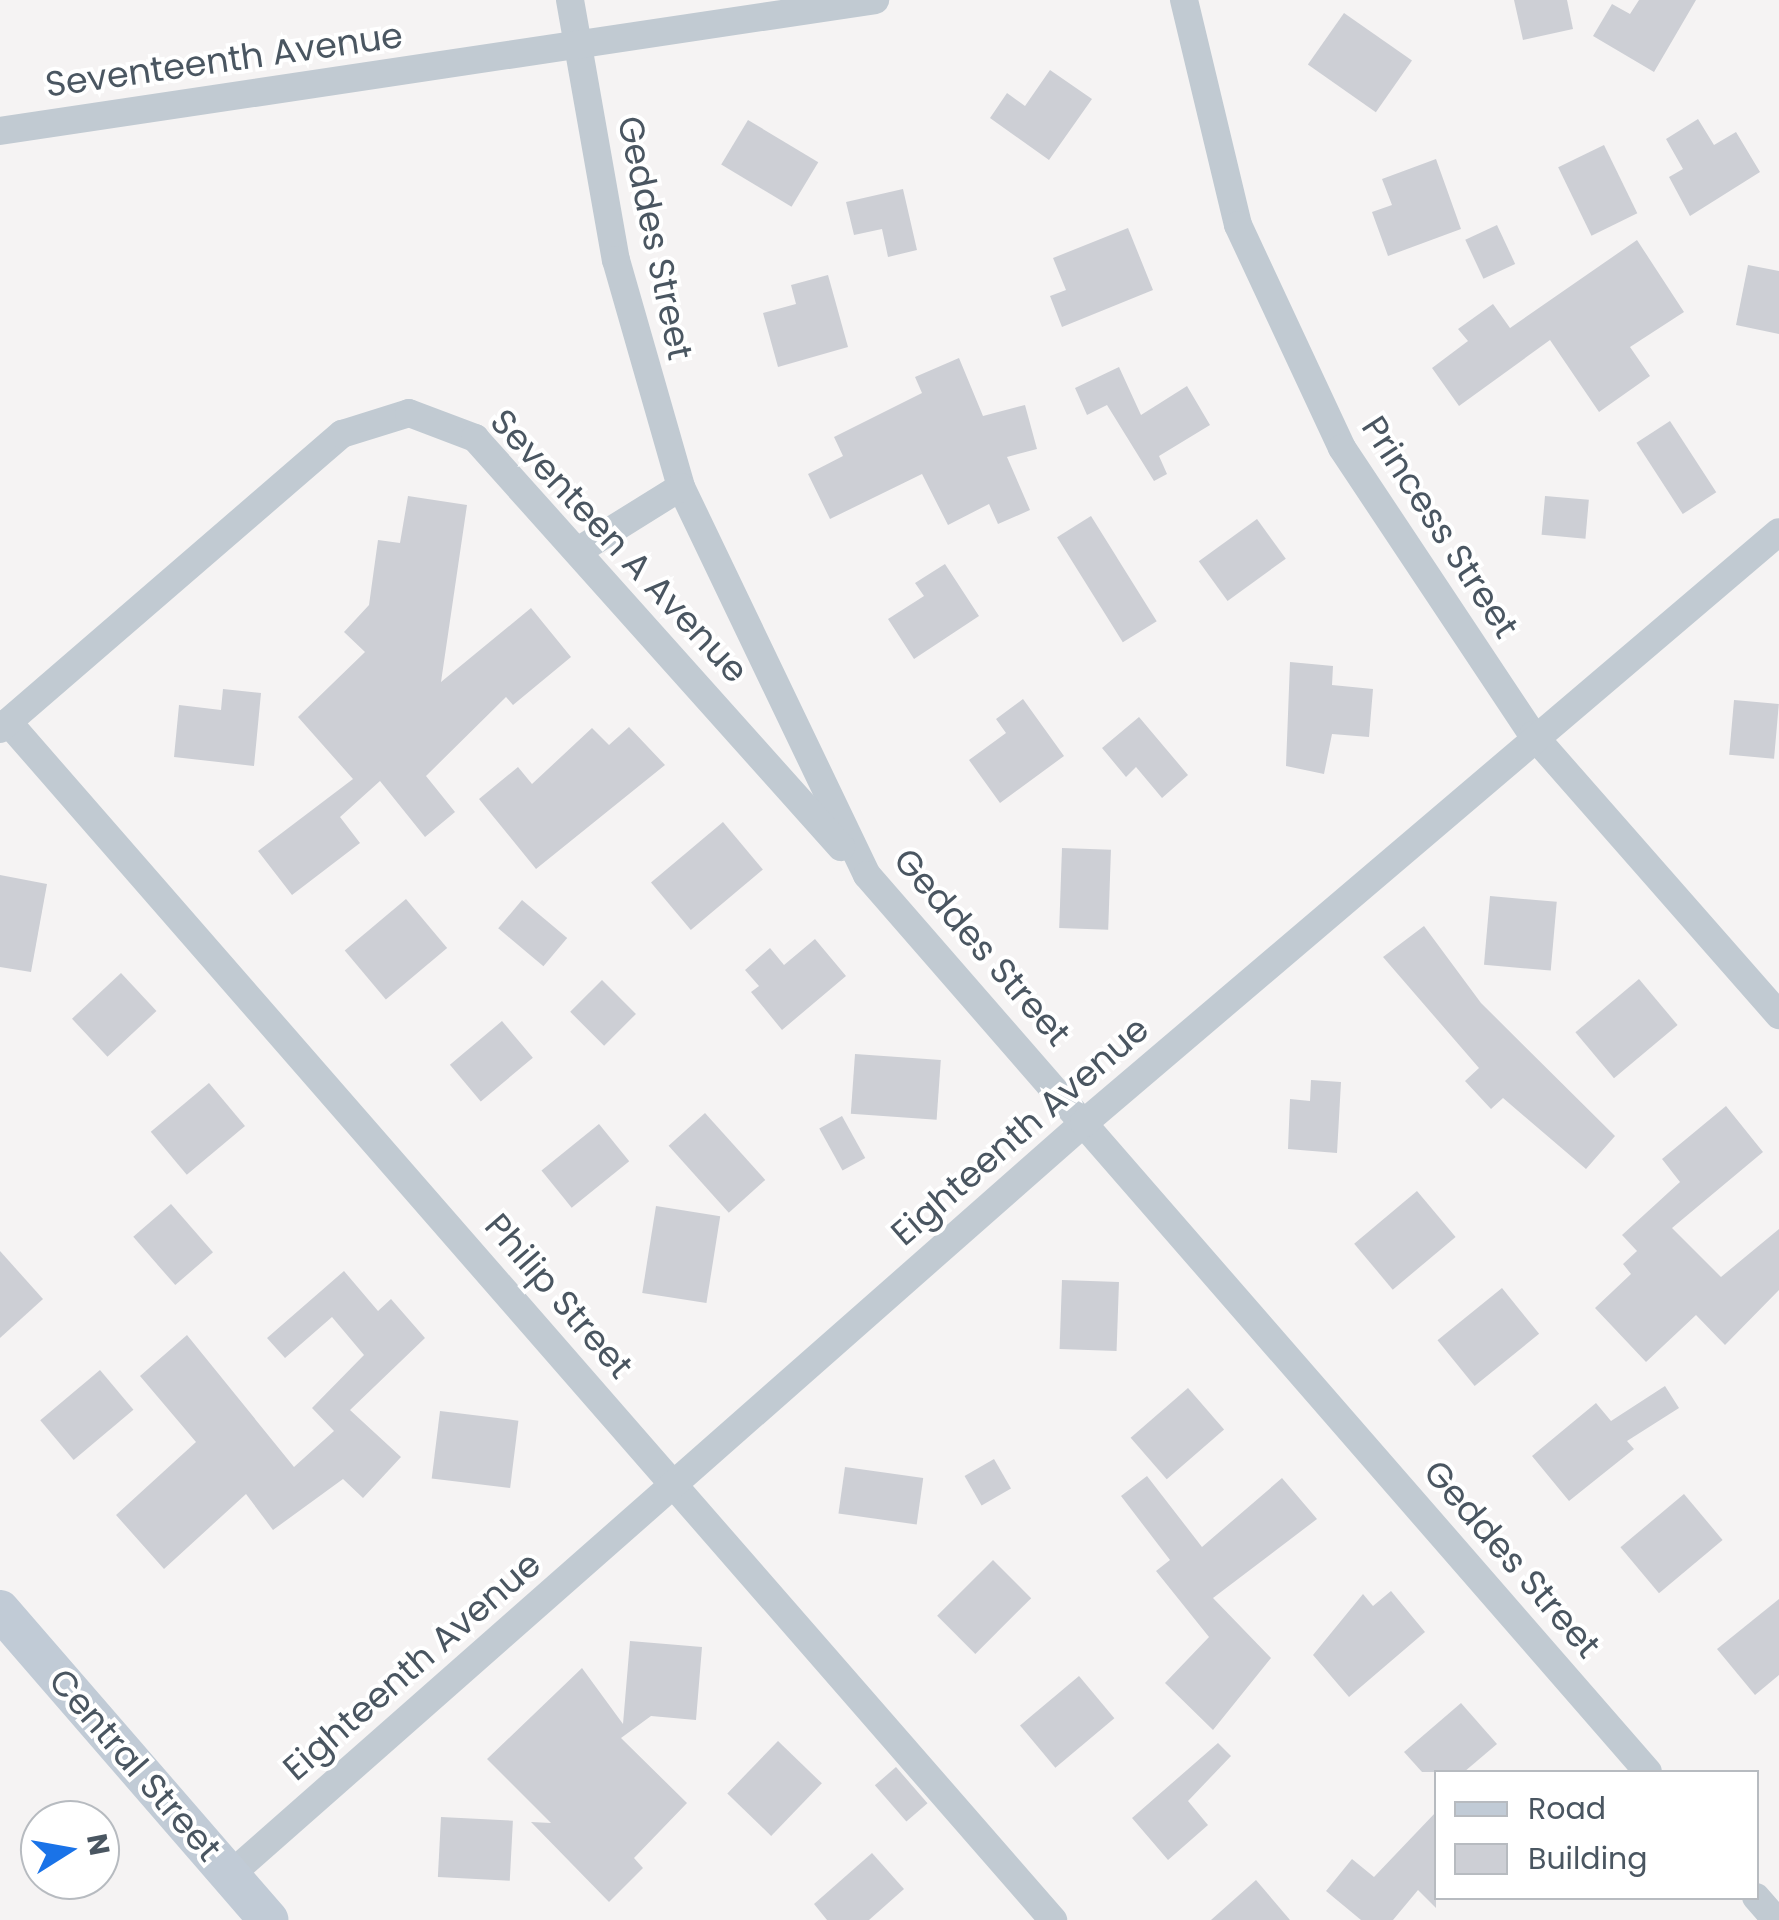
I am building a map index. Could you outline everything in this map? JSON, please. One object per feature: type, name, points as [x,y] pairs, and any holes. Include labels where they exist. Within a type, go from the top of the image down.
[{"type":"main road","name":"Central Street","points":[[0,1610],[269,1920]]},
{"type":"street","name":"Geddes Street","points":[[570,0],[629,314],[681,488],[867,876],[1646,1770]]},
{"type":"street","name":"Seventeenth Avenue","points":[[0,131],[875,0]]},
{"type":"street","name":"Princess Street","points":[[1184,0],[1216,154],[1263,294],[1342,448],[1533,735],[1779,1015]]},
{"type":"street","name":"Seventeen A Avenue","points":[[4,726],[342,434],[375,418],[408,413],[457,426],[578,551],[867,876]]},
{"type":"street","points":[[578,551],[681,488]]},
{"type":"street","name":"Eighteenth Avenue","points":[[230,1875],[1084,1123],[1533,735],[1779,532]]},
{"type":"street","name":"Philip Street","points":[[4,726],[1052,1920]]},
{"type":"street","points":[[1758,1900],[1776,1920]]},
{"type":"building","points":[[1514,0],[1567,0],[1573,29],[1523,40]]},
{"type":"building","points":[[1639,0],[1696,0],[1654,72],[1593,36],[1612,4],[1630,14]]},
{"type":"building","points":[[1344,13],[1412,61],[1376,112],[1308,65]]},
{"type":"building","points":[[1050,70],[1092,99],[1049,160],[990,118],[1007,93],[1025,106]]},
{"type":"building","points":[[1698,119],[1714,145],[1736,132],[1760,172],[1690,216],[1669,177],[1683,169],[1666,139]]},
{"type":"building","points":[[748,120],[818,162],[792,207],[721,165]]},
{"type":"building","points":[[1604,145],[1637,213],[1591,236],[1558,167]]},
{"type":"building","points":[[1436,159],[1461,229],[1388,256],[1372,212],[1392,205],[1382,179]]},
{"type":"building","points":[[903,189],[917,250],[888,257],[882,229],[854,235],[846,202]]},
{"type":"building","points":[[1497,225],[1515,264],[1483,279],[1465,240]]},
{"type":"building","points":[[1128,228],[1153,290],[1062,327],[1050,296],[1066,290],[1053,258]]},
{"type":"building","points":[[1637,240],[1684,312],[1630,347],[1650,376],[1599,412],[1550,340],[1459,406],[1432,368],[1468,341],[1458,329],[1493,304],[1510,328]]},
{"type":"building","points":[[1748,265],[1779,271],[1779,334],[1736,325]]},
{"type":"building","points":[[828,275],[848,347],[778,367],[763,313],[796,304],[791,285]]},
{"type":"building","points":[[959,358],[983,416],[1025,405],[1037,449],[1007,457],[1030,510],[998,524],[989,504],[948,525],[922,474],[830,519],[808,474],[843,456],[834,437],[922,393],[915,377]]},
{"type":"building","points":[[1119,367],[1141,415],[1187,386],[1210,425],[1159,456],[1167,474],[1154,481],[1107,405],[1087,415],[1075,388]]},
{"type":"building","points":[[1670,421],[1716,492],[1683,514],[1636,443]]},
{"type":"building","points":[[408,496],[467,505],[441,682],[531,608],[571,657],[513,705],[506,697],[426,776],[455,812],[425,837],[380,781],[340,817],[360,843],[292,895],[258,851],[353,779],[298,717],[365,652],[344,632],[369,605],[378,540],[400,543]]},
{"type":"building","points":[[1545,496],[1589,500],[1585,539],[1542,535]]},
{"type":"building","points":[[1091,516],[1157,621],[1123,642],[1057,537]]},
{"type":"building","points":[[1257,519],[1286,559],[1228,601],[1199,561]]},
{"type":"building","points":[[945,564],[979,616],[914,659],[888,619],[924,596],[915,583]]},
{"type":"building","points":[[1290,662],[1333,666],[1332,685],[1373,689],[1369,737],[1332,734],[1324,774],[1286,766]]},
{"type":"building","points":[[223,689],[261,693],[254,766],[174,757],[179,705],[221,710]]},
{"type":"building","points":[[1023,699],[1064,756],[1000,803],[969,760],[1006,733],[996,719]]},
{"type":"building","points":[[1734,700],[1779,704],[1774,759],[1729,755]]},
{"type":"building","points":[[1139,717],[1188,775],[1162,798],[1136,767],[1126,777],[1102,748]]},
{"type":"building","points":[[629,727],[665,765],[536,869],[479,799],[518,767],[532,784],[592,728],[609,745]]},
{"type":"building","points":[[723,822],[763,869],[691,930],[651,882]]},
{"type":"building","points":[[1062,848],[1111,850],[1108,930],[1059,928]]},
{"type":"building","points":[[0,875],[47,884],[31,972],[0,967]]},
{"type":"building","points":[[1490,896],[1557,902],[1551,971],[1484,965]]},
{"type":"building","points":[[406,899],[447,948],[386,999],[345,950]]},
{"type":"building","points":[[522,900],[567,938],[543,966],[498,928]]},
{"type":"building","points":[[1424,926],[1481,1003],[1615,1136],[1586,1169],[1503,1098],[1491,1109],[1465,1081],[1479,1068],[1383,957]]},
{"type":"building","points":[[815,939],[846,976],[782,1030],[751,992],[759,986],[745,970],[770,948],[784,965]]},
{"type":"building","points":[[121,973],[156,1011],[107,1057],[72,1019]]},
{"type":"building","points":[[1639,979],[1678,1025],[1614,1078],[1575,1032]]},
{"type":"building","points":[[602,980],[636,1014],[604,1046],[570,1012]]},
{"type":"building","points":[[502,1021],[533,1058],[481,1101],[450,1065]]},
{"type":"building","points":[[855,1054],[941,1060],[937,1120],[851,1114]]},
{"type":"building","points":[[1311,1080],[1341,1082],[1337,1153],[1288,1149],[1290,1099],[1310,1101]]},
{"type":"building","points":[[209,1083],[245,1126],[187,1175],[151,1132]]},
{"type":"building","points":[[1726,1106],[1763,1152],[1672,1228],[1721,1277],[1779,1229],[1779,1290],[1725,1345],[1696,1315],[1646,1362],[1595,1308],[1631,1274],[1623,1264],[1637,1251],[1622,1235],[1680,1182],[1662,1159]]},
{"type":"building","points":[[705,1113],[765,1180],[729,1213],[669,1146]]},
{"type":"building","points":[[842,1116],[865,1158],[843,1171],[819,1129]]},
{"type":"building","points":[[599,1124],[629,1161],[572,1208],[541,1171]]},
{"type":"building","points":[[1417,1191],[1456,1237],[1393,1290],[1354,1244]]},
{"type":"building","points":[[171,1204],[213,1252],[175,1285],[133,1237]]},
{"type":"building","points":[[656,1206],[720,1216],[706,1303],[642,1293]]},
{"type":"building","points":[[0,1251],[43,1299],[0,1338]]},
{"type":"building","points":[[344,1271],[378,1311],[391,1299],[425,1338],[350,1410],[401,1457],[363,1498],[343,1479],[273,1530],[246,1494],[164,1569],[116,1515],[196,1442],[140,1376],[187,1335],[294,1467],[334,1431],[312,1408],[364,1355],[332,1317],[285,1358],[267,1338]]},
{"type":"building","points":[[1062,1280],[1119,1282],[1117,1351],[1060,1349]]},
{"type":"building","points":[[1502,1288],[1539,1334],[1475,1386],[1437,1340]]},
{"type":"building","points":[[100,1370],[133,1410],[74,1460],[40,1420]]},
{"type":"building","points":[[1665,1386],[1679,1408],[1627,1441],[1634,1449],[1569,1501],[1532,1456],[1596,1403],[1611,1421]]},
{"type":"building","points":[[1188,1388],[1224,1430],[1167,1479],[1131,1438]]},
{"type":"building","points":[[440,1411],[518,1421],[510,1488],[432,1478]]},
{"type":"building","points":[[994,1459],[1011,1488],[982,1505],[965,1476]]},
{"type":"building","points":[[845,1467],[923,1478],[917,1525],[838,1514]]},
{"type":"building","points":[[1147,1476],[1202,1547],[1282,1478],[1317,1519],[1213,1598],[1271,1658],[1213,1730],[1165,1683],[1209,1637],[1156,1571],[1170,1560],[1121,1496]]},
{"type":"building","points":[[1684,1494],[1723,1540],[1659,1593],[1620,1547]]},
{"type":"building","points":[[993,1560],[1031,1598],[975,1654],[937,1616]]},
{"type":"building","points":[[1391,1591],[1425,1632],[1349,1697],[1313,1655],[1363,1594],[1373,1606]]},
{"type":"building","points":[[1779,1599],[1779,1675],[1755,1695],[1717,1649]]},
{"type":"building","points":[[630,1641],[702,1647],[696,1720],[651,1716],[621,1738],[687,1803],[634,1858],[643,1868],[609,1902],[531,1822],[551,1823],[487,1759],[582,1668],[623,1724]]},
{"type":"building","points":[[1079,1676],[1114,1718],[1055,1768],[1020,1725]]},
{"type":"building","points":[[1461,1703],[1497,1744],[1466,1770],[1422,1772],[1404,1752]]},
{"type":"building","points":[[778,1741],[822,1783],[771,1836],[727,1794]]},
{"type":"building","points":[[1218,1743],[1231,1756],[1188,1801],[1208,1825],[1168,1860],[1132,1818]]},
{"type":"building","points":[[896,1767],[927,1803],[906,1822],[875,1785]]},
{"type":"building","points":[[1434,1814],[1436,1908],[1418,1890],[1393,1920],[1361,1920],[1326,1891],[1352,1859],[1374,1877]]},
{"type":"building","points":[[441,1817],[513,1821],[510,1881],[438,1877]]},
{"type":"building","points":[[872,1853],[904,1889],[869,1920],[827,1920],[814,1904]]},
{"type":"building","points":[[1256,1880],[1290,1920],[1211,1920]]}]
